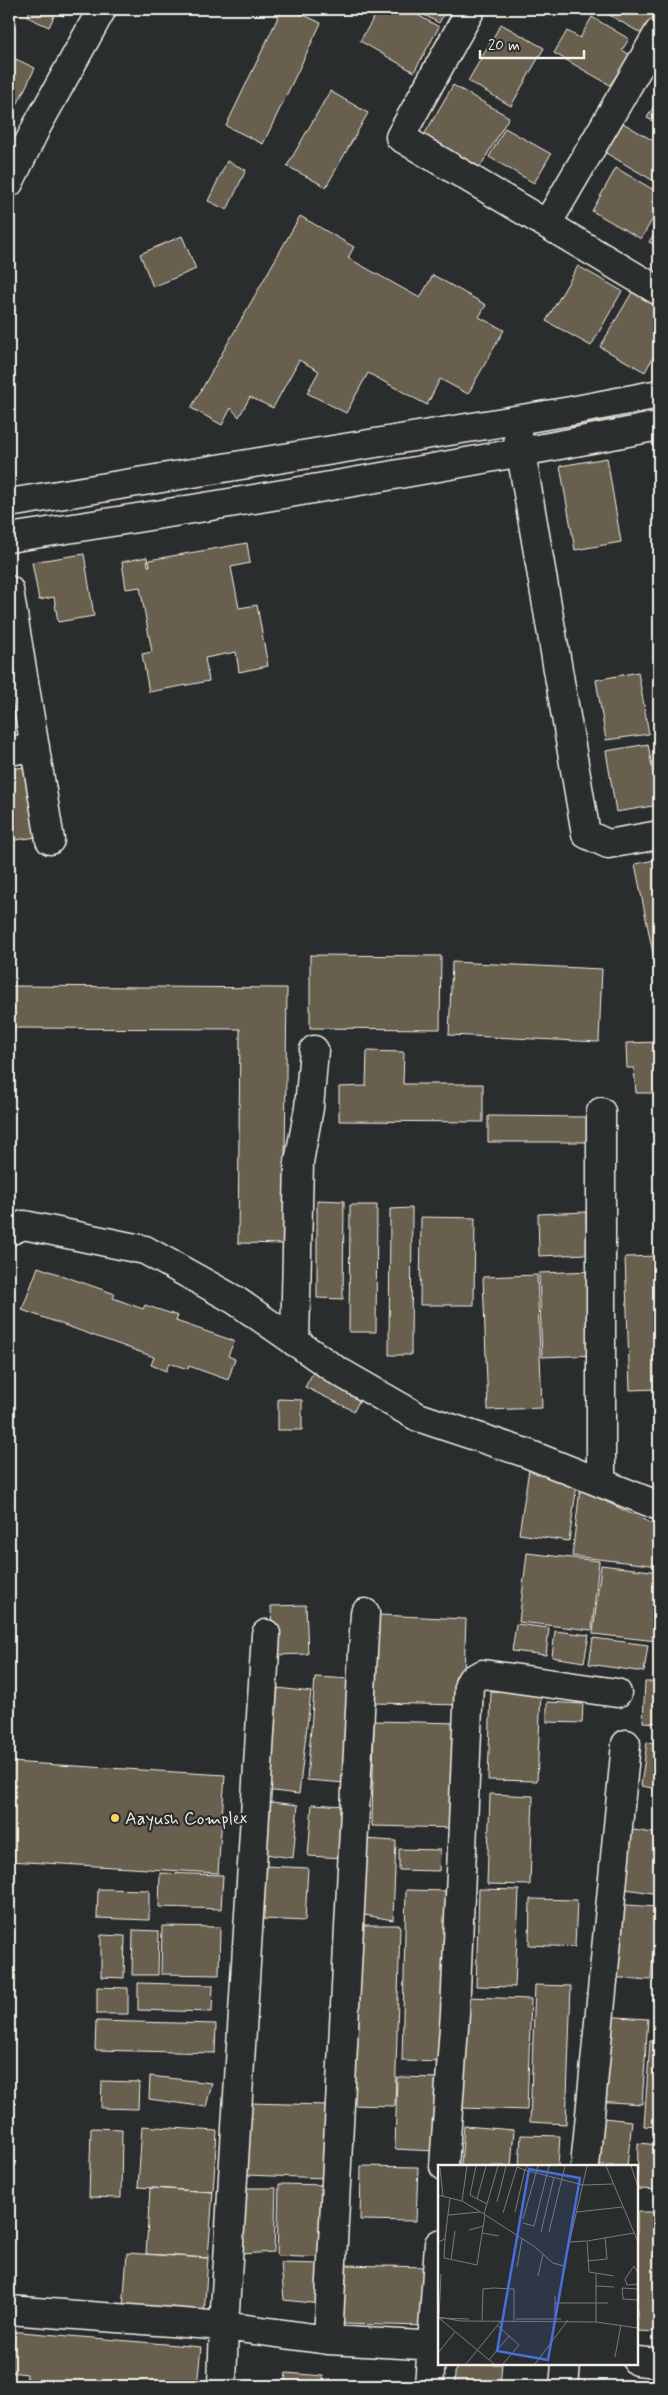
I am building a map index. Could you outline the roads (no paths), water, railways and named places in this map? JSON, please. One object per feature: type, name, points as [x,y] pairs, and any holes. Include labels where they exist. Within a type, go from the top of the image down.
[{"type":"street","points":[[9,183],[37,126],[102,9]]},
{"type":"street","points":[[472,9],[400,137],[659,291]]},
{"type":"street","points":[[546,224],[659,32]]},
{"type":"street","points":[[9,503],[515,420],[659,394]]},
{"type":"street","points":[[515,420],[586,834],[608,844],[659,835]]},
{"type":"street","points":[[9,538],[189,510],[522,453],[659,426]]},
{"type":"street","points":[[9,590],[22,749],[50,840]]},
{"type":"street","points":[[295,1342],[299,1162],[309,1108],[314,1050]]},
{"type":"street","points":[[601,1112],[601,1483]]},
{"type":"street","points":[[9,1230],[24,1225],[145,1250],[236,1300],[336,1370],[418,1417],[526,1453],[659,1506]]},
{"type":"street","points":[[328,2340],[365,1613]]},
{"type":"street","points":[[222,2386],[224,2326],[266,1634]]},
{"type":"street","points":[[444,2165],[455,2012],[469,1684],[472,1678],[483,1674],[617,1693]]},
{"type":"street","points":[[585,2165],[626,1744]]},
{"type":"street","points":[[429,2386],[436,2346],[438,2278]]},
{"type":"street","points":[[9,2310],[224,2326],[328,2340],[436,2346]]},
{"type":"street","points":[[638,2361],[659,2363]]},
{"type":"street","points":[[564,2386],[566,2365]]},
{"type":"place","name":"Aayush Complex","points":[[115,1818]]}]
